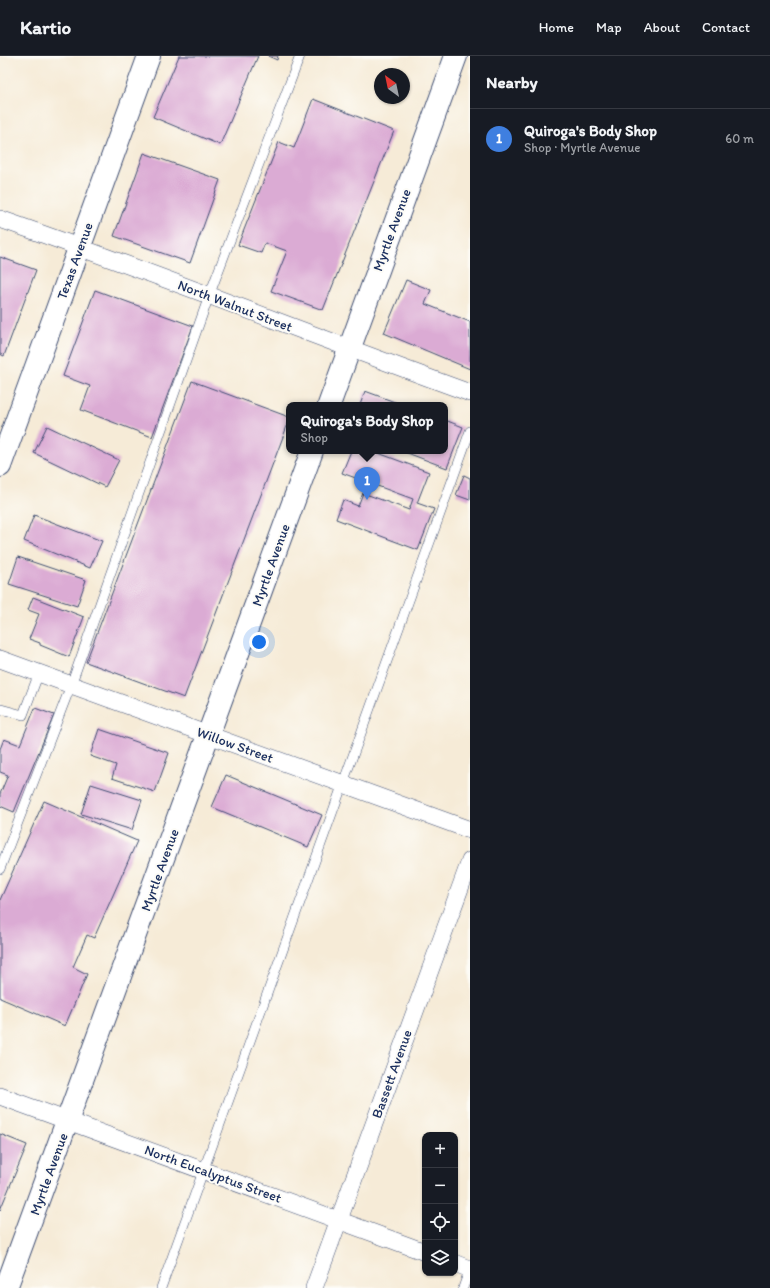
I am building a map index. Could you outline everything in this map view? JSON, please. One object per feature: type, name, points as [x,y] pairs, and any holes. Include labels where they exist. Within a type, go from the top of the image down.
[{"type":"street","name":"Texas Avenue","points":[[0,466],[149,56]]},
{"type":"street","name":"Myrtle Avenue","points":[[330,402],[456,56]]},
{"type":"street","name":"North Walnut Street","points":[[0,219],[470,393]]},
{"type":"street","name":"Myrtle Avenue","points":[[6,1288],[311,454]]},
{"type":"street","name":"Willow Street","points":[[0,659],[470,830]]},
{"type":"street","name":"Bassett Avenue","points":[[314,1288],[470,861]]},
{"type":"street","name":"North Eucalyptus Street","points":[[0,1096],[422,1251]]},
{"type":"street","points":[[458,1264],[470,1269]]},
{"type":"lane","points":[[0,869],[71,685],[209,296],[300,56]]},
{"type":"lane","points":[[161,1288],[470,431]]},
{"type":"lane","points":[[0,711],[1,709],[23,715],[39,673]]},
{"type":"lane","points":[[463,1288],[470,1269]]},
{"type":"building","points":[[179,56],[258,56],[220,145],[153,117]]},
{"type":"building","points":[[268,56],[278,56],[277,60]]},
{"type":"building","points":[[313,99],[394,131],[323,310],[271,291],[287,251],[265,243],[261,253],[238,245],[279,142],[294,148]]},
{"type":"building","points":[[144,153],[220,180],[190,263],[114,236]]},
{"type":"building","points":[[0,257],[36,270],[4,356],[0,354]]},
{"type":"building","points":[[406,280],[431,290],[425,304],[470,322],[470,369],[384,333]]},
{"type":"building","points":[[95,290],[193,326],[152,437],[81,410],[90,386],[63,376]]},
{"type":"building","points":[[192,381],[286,416],[286,429],[184,698],[86,662]]},
{"type":"building","points":[[365,391],[395,402],[361,402]]},
{"type":"building","points":[[448,421],[463,427],[447,468],[410,454],[448,454]]},
{"type":"building","points":[[47,426],[119,460],[105,487],[34,453]]},
{"type":"building","points":[[350,454],[381,454],[429,472],[417,503],[434,509],[418,550],[336,519],[343,500],[358,506],[363,493],[409,510],[413,499],[342,473]]},
{"type":"building","points":[[464,475],[470,478],[470,500],[456,495]]},
{"type":"building","points":[[34,515],[102,541],[90,568],[24,541]]},
{"type":"building","points":[[18,557],[86,580],[77,606],[9,584]]},
{"type":"building","points":[[33,597],[84,617],[69,657],[29,639],[39,614],[28,610]]},
{"type":"building","points":[[35,708],[54,715],[14,812],[0,806],[0,794],[8,775],[0,772],[0,749],[4,739],[20,745]]},
{"type":"building","points":[[99,729],[169,753],[155,792],[112,778],[116,765],[90,756]]},
{"type":"building","points":[[226,775],[322,815],[308,847],[212,807]]},
{"type":"building","points":[[91,784],[142,800],[132,830],[81,814]]},
{"type":"building","points":[[44,801],[137,841],[94,938],[87,935],[73,967],[87,974],[65,1026],[0,998],[0,900]]},
{"type":"building","points":[[0,1134],[27,1145],[0,1210]]},
{"type":"place","name":"Quiroga's Body Shop","points":[[367,500]]}]
